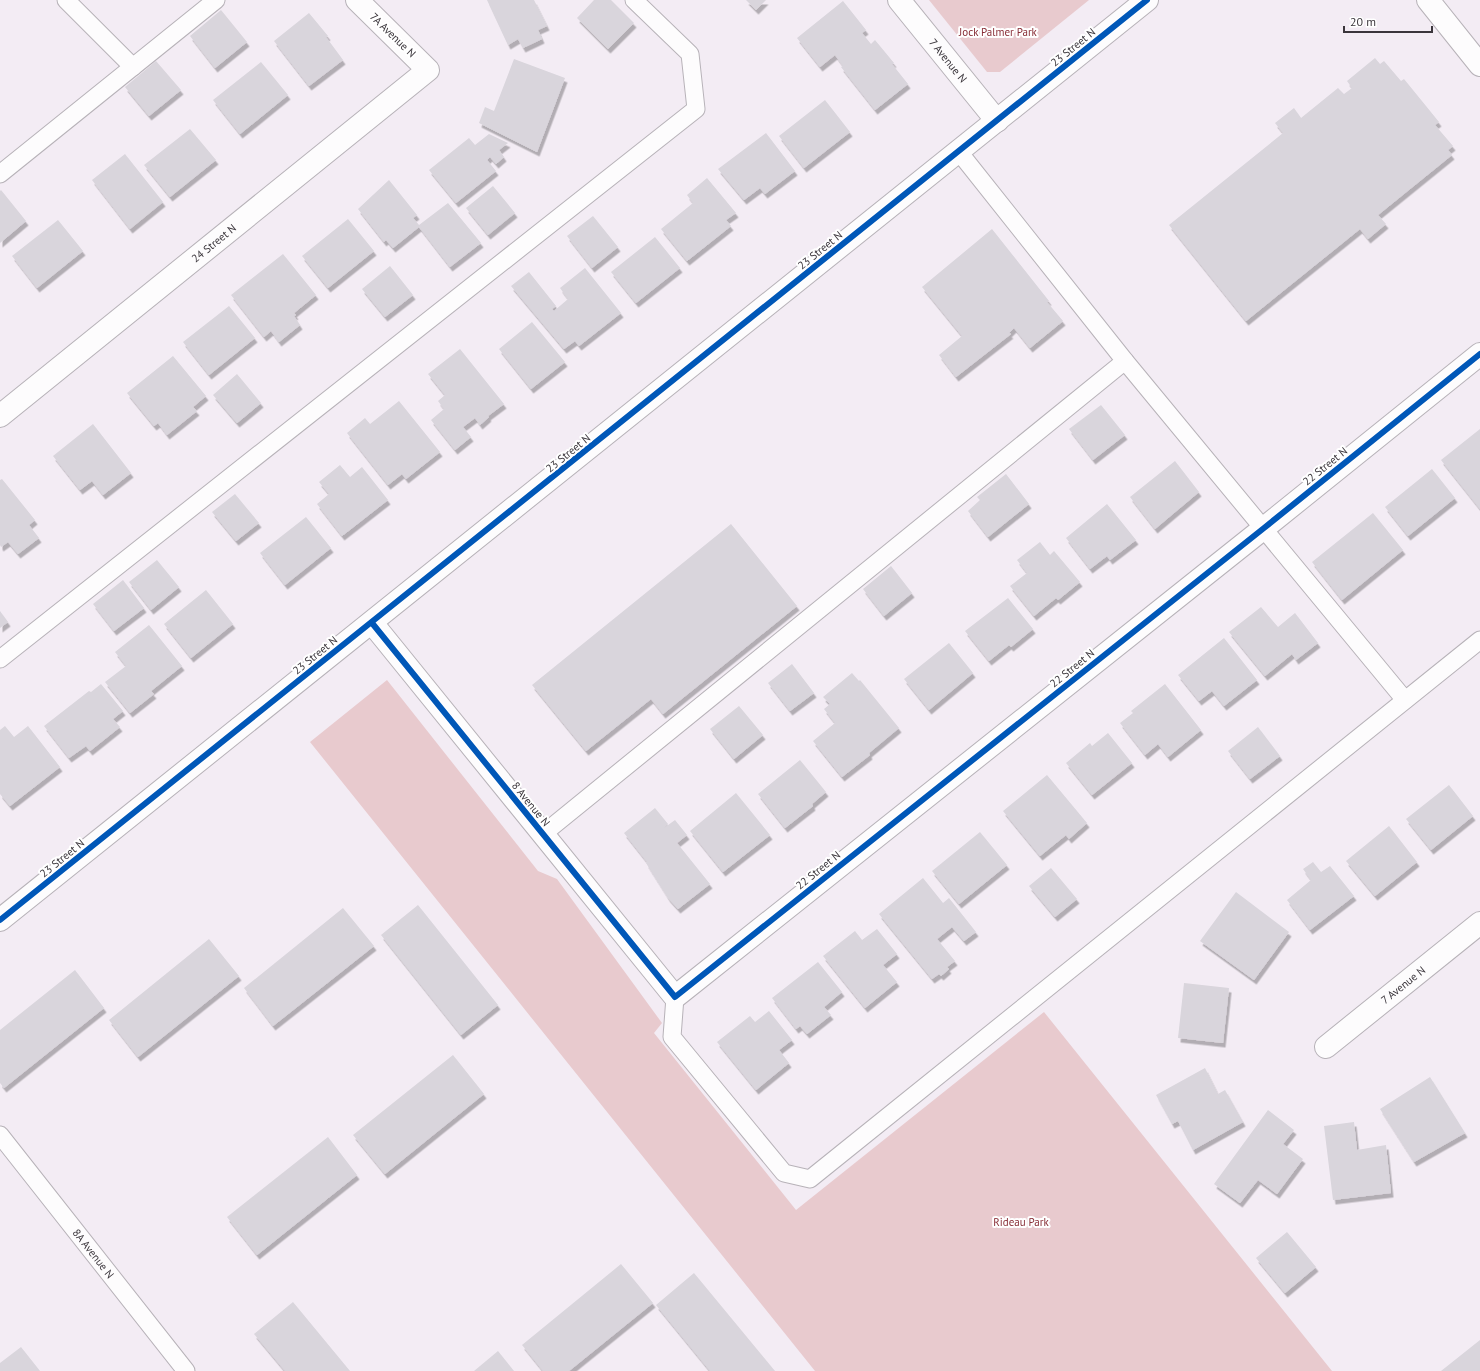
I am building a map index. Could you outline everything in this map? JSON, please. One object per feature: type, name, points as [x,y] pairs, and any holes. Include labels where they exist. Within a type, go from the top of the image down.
[{"type":"street","name":"7A Avenue N","points":[[357,0],[428,70]]},
{"type":"street","name":"7 Avenue N","points":[[899,0],[997,121]]},
{"type":"street","name":"23 Street N","points":[[0,920],[1147,0]]},
{"type":"street","points":[[1428,0],[1480,65]]},
{"type":"street","name":"24 Street N","points":[[0,416],[428,70]]},
{"type":"street","name":"22 Street N","points":[[675,997],[1480,354]]},
{"type":"street","name":"8 Avenue N","points":[[372,623],[675,997]]},
{"type":"street","name":"7 Avenue N","points":[[1326,1047],[1480,923]]},
{"type":"lane","points":[[66,0],[133,67]]},
{"type":"lane","points":[[0,174],[216,0]]},
{"type":"lane","points":[[0,659],[696,109],[690,54],[634,0]]},
{"type":"lane","points":[[959,152],[1125,361],[1405,700]]},
{"type":"lane","points":[[543,834],[1125,361]]},
{"type":"lane","points":[[675,997],[672,1037],[784,1174],[810,1179],[1480,640]]},
{"type":"lane","name":"8A Avenue N","points":[[0,1135],[186,1371]]},
{"type":"green space","name":"Jock Palmer Park","points":[[929,0],[1089,0],[1000,72],[987,72]]},
{"type":"green space","name":"Rideau Park","points":[[387,680],[538,871],[557,879],[662,1023],[654,1033],[796,1210],[1044,1012],[1332,1371],[815,1371],[310,742]]},
{"type":"building","points":[[487,0],[534,0],[547,26],[538,30],[542,39],[523,48],[518,39],[508,45]]},
{"type":"building","points":[[594,0],[611,0],[634,23],[608,49],[577,18]]},
{"type":"building","points":[[746,0],[766,0],[756,10]]},
{"type":"building","points":[[843,1],[866,30],[862,33],[871,44],[875,40],[894,63],[892,64],[908,84],[875,110],[841,67],[843,66],[835,55],[820,67],[797,38]]},
{"type":"building","points":[[221,10],[247,42],[215,68],[190,36]]},
{"type":"building","points":[[309,13],[328,36],[326,37],[343,60],[309,86],[274,41]]},
{"type":"building","points":[[1375,58],[1380,64],[1384,61],[1401,81],[1404,79],[1439,122],[1435,125],[1453,146],[1448,150],[1452,155],[1378,215],[1386,224],[1368,239],[1360,229],[1246,321],[1169,225],[1283,133],[1275,123],[1294,108],[1301,118],[1338,88],[1344,94],[1352,88],[1347,81]]},
{"type":"building","points":[[514,59],[565,78],[537,152],[479,123],[485,107],[494,111]]},
{"type":"building","points":[[156,61],[181,90],[149,116],[125,87]]},
{"type":"building","points":[[261,62],[288,95],[240,134],[213,100]]},
{"type":"building","points":[[825,100],[850,132],[804,168],[779,136]]},
{"type":"building","points":[[190,129],[216,160],[170,197],[144,165]]},
{"type":"building","points":[[766,133],[795,171],[765,194],[760,188],[744,200],[718,169]]},
{"type":"building","points":[[489,134],[508,143],[499,150],[504,157],[496,164],[490,157],[487,160],[496,171],[456,203],[429,170],[469,138],[475,145]]},
{"type":"building","points":[[125,154],[163,202],[130,229],[92,180]]},
{"type":"building","points":[[707,178],[736,213],[726,220],[731,226],[687,261],[661,229],[693,203],[687,195]]},
{"type":"building","points":[[389,180],[417,215],[413,218],[419,225],[448,203],[481,243],[450,267],[419,227],[393,248],[386,240],[384,242],[358,209]]},
{"type":"building","points":[[493,186],[515,213],[488,235],[466,208]]},
{"type":"building","points":[[1,190],[26,221],[0,243],[0,191]]},
{"type":"building","points":[[593,216],[618,247],[592,268],[567,236]]},
{"type":"building","points":[[348,219],[374,251],[328,288],[302,256]]},
{"type":"building","points":[[58,220],[83,251],[37,288],[12,256]]},
{"type":"building","points":[[992,229],[1063,321],[1030,348],[1014,328],[1009,333],[1011,334],[956,377],[939,355],[962,336],[922,287]]},
{"type":"building","points":[[655,237],[680,268],[636,303],[611,272]]},
{"type":"building","points":[[283,254],[316,295],[294,313],[296,315],[294,316],[300,325],[279,342],[271,331],[264,337],[231,295]]},
{"type":"building","points":[[390,266],[413,295],[385,317],[362,289]]},
{"type":"building","points":[[585,268],[621,313],[579,346],[575,341],[564,349],[511,286],[529,272],[556,306],[552,309],[554,311],[568,299],[560,288]]},
{"type":"building","points":[[229,306],[255,338],[209,375],[183,342]]},
{"type":"building","points":[[532,322],[565,362],[531,389],[499,349]]},
{"type":"building","points":[[460,349],[504,404],[488,416],[489,417],[480,425],[475,418],[463,427],[471,437],[455,450],[431,420],[444,409],[438,401],[445,395],[428,374]]},
{"type":"building","points":[[173,356],[206,396],[193,407],[197,411],[167,435],[158,423],[154,426],[127,393]]},
{"type":"building","points":[[237,374],[261,403],[237,423],[213,395]]},
{"type":"building","points":[[399,401],[440,452],[406,479],[402,474],[388,485],[347,433],[365,418],[370,424]]},
{"type":"building","points":[[1101,405],[1125,435],[1093,460],[1069,429]]},
{"type":"building","points":[[93,424],[131,473],[103,495],[92,481],[80,490],[53,456]]},
{"type":"building","points":[[1480,429],[1480,509],[1441,460]]},
{"type":"building","points":[[1175,461],[1199,492],[1155,529],[1130,497]]},
{"type":"building","points":[[340,465],[350,477],[362,467],[388,500],[342,536],[317,504],[329,494],[319,482]]},
{"type":"building","points":[[1432,469],[1455,498],[1408,536],[1385,507]]},
{"type":"building","points":[[1006,474],[1029,504],[988,537],[968,511],[980,500],[977,497]]},
{"type":"building","points":[[2,479],[35,520],[29,525],[39,538],[18,554],[8,542],[1,547],[0,545],[0,480]]},
{"type":"building","points":[[235,494],[259,523],[236,541],[212,512]]},
{"type":"building","points":[[1107,504],[1136,540],[1110,560],[1107,556],[1090,569],[1066,538]]},
{"type":"building","points":[[1373,513],[1403,550],[1342,600],[1312,562]]},
{"type":"building","points":[[306,517],[331,548],[285,585],[260,553]]},
{"type":"building","points":[[731,524],[797,606],[663,714],[651,699],[586,751],[532,685]]},
{"type":"building","points":[[1040,542],[1050,555],[1054,551],[1080,582],[1058,600],[1056,598],[1034,616],[1010,586],[1027,573],[1017,560]]},
{"type":"building","points":[[157,560],[179,587],[151,610],[129,582]]},
{"type":"building","points":[[891,566],[912,593],[884,616],[863,589]]},
{"type":"building","points":[[123,580],[144,608],[114,631],[93,604]]},
{"type":"building","points":[[206,590],[233,624],[191,658],[164,624]]},
{"type":"building","points":[[1008,598],[1033,629],[1011,647],[1009,645],[989,661],[965,631]]},
{"type":"building","points":[[1261,607],[1278,627],[1295,613],[1318,643],[1296,660],[1292,654],[1265,676],[1229,632]]},
{"type":"building","points":[[0,611],[8,622],[0,628]]},
{"type":"building","points":[[149,625],[182,666],[151,691],[154,694],[130,713],[105,682],[126,666],[115,652]]},
{"type":"building","points":[[1224,638],[1257,680],[1224,706],[1212,691],[1199,701],[1178,675]]},
{"type":"building","points":[[949,643],[973,673],[929,710],[904,679]]},
{"type":"building","points":[[792,664],[814,693],[790,711],[768,683]]},
{"type":"building","points":[[852,673],[859,681],[860,680],[899,728],[869,753],[870,755],[842,777],[813,741],[835,723],[824,709],[830,704],[823,697]]},
{"type":"building","points":[[101,684],[123,711],[113,719],[120,727],[90,751],[86,746],[69,758],[44,726],[89,691],[91,692]]},
{"type":"building","points":[[1165,684],[1201,730],[1168,757],[1158,744],[1145,755],[1120,723],[1133,713],[1131,711]]},
{"type":"building","points":[[739,706],[763,735],[734,759],[710,729]]},
{"type":"building","points":[[5,726],[14,737],[28,726],[60,767],[10,806],[0,794],[0,730]]},
{"type":"building","points":[[1258,727],[1280,756],[1250,779],[1228,751]]},
{"type":"building","points":[[1108,733],[1132,763],[1092,795],[1066,763],[1090,743],[1092,746]]},
{"type":"building","points":[[800,760],[826,792],[812,804],[813,806],[785,828],[758,794]]},
{"type":"building","points":[[1047,775],[1087,823],[1069,839],[1066,835],[1040,856],[1003,811]]},
{"type":"building","points":[[1449,785],[1473,816],[1431,850],[1406,819]]},
{"type":"building","points":[[736,793],[770,835],[723,872],[690,831]]},
{"type":"building","points":[[655,808],[668,824],[664,828],[675,820],[687,835],[677,843],[710,884],[678,909],[668,898],[646,863],[647,862],[624,833]]},
{"type":"building","points":[[1389,826],[1417,862],[1375,896],[1346,861]]},
{"type":"building","points":[[980,832],[1007,865],[959,904],[932,871]]},
{"type":"building","points":[[1313,862],[1321,872],[1330,866],[1354,896],[1310,930],[1287,900],[1311,880],[1303,869]]},
{"type":"building","points":[[1051,868],[1077,899],[1055,917],[1029,886]]},
{"type":"building","points":[[923,878],[943,903],[949,898],[976,932],[964,941],[952,927],[937,939],[955,961],[947,967],[949,969],[941,976],[939,974],[932,979],[879,914]]},
{"type":"building","points":[[1236,892],[1289,932],[1254,980],[1200,941]]},
{"type":"building","points":[[418,905],[498,1005],[461,1035],[381,935]]},
{"type":"building","points":[[343,908],[374,946],[273,1026],[244,988]]},
{"type":"building","points":[[877,929],[897,954],[883,965],[897,982],[865,1008],[823,956],[855,931],[862,940]]},
{"type":"building","points":[[209,939],[239,976],[138,1057],[109,1020]]},
{"type":"building","points":[[818,962],[842,992],[824,1007],[831,1015],[807,1034],[800,1026],[796,1029],[772,998]]},
{"type":"building","points":[[75,970],[104,1008],[4,1088],[0,1083],[0,1030]]},
{"type":"building","points":[[1184,983],[1229,988],[1223,1043],[1178,1038]]},
{"type":"building","points":[[769,1011],[792,1040],[779,1050],[789,1063],[756,1090],[717,1042],[750,1016],[755,1022]]},
{"type":"building","points":[[453,1055],[484,1094],[385,1174],[353,1135]]},
{"type":"building","points":[[1205,1068],[1218,1094],[1225,1090],[1243,1122],[1193,1150],[1178,1121],[1172,1124],[1156,1095]]},
{"type":"building","points":[[1430,1077],[1465,1133],[1414,1162],[1380,1109]]},
{"type":"building","points":[[1268,1110],[1294,1130],[1283,1144],[1303,1159],[1277,1194],[1258,1180],[1240,1203],[1214,1184]]},
{"type":"building","points":[[1354,1122],[1357,1150],[1386,1145],[1391,1193],[1333,1200],[1324,1126]]},
{"type":"building","points":[[328,1137],[357,1175],[257,1255],[227,1217]]},
{"type":"building","points":[[1287,1232],[1316,1267],[1285,1293],[1256,1258]]},
{"type":"building","points":[[621,1264],[653,1303],[569,1371],[543,1371],[522,1345]]},
{"type":"building","points":[[694,1273],[775,1371],[710,1371],[656,1305]]},
{"type":"building","points":[[293,1302],[350,1371],[285,1371],[254,1334]]},
{"type":"building","points":[[1480,1340],[1480,1371],[1441,1371]]},
{"type":"building","points":[[21,1347],[40,1371],[0,1371],[0,1363]]},
{"type":"building","points":[[498,1351],[514,1371],[474,1371]]},
{"type":"cycle path","points":[[0,920],[1147,0]]},
{"type":"cycle path","points":[[372,623],[675,997],[1480,354]]}]
